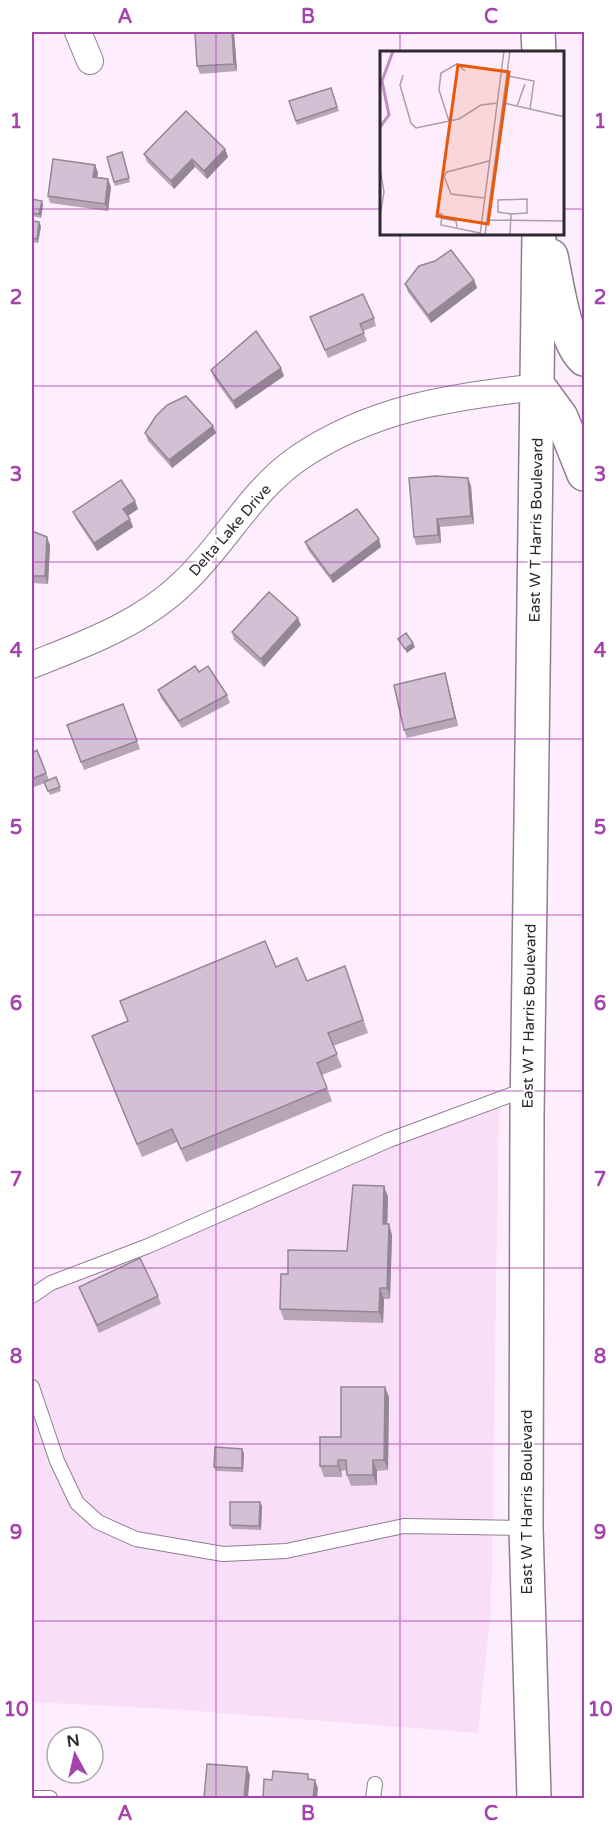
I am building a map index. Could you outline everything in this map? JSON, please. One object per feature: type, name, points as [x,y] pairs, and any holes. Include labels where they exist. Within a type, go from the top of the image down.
[{"type":"main road","points":[[538,32],[539,51]]},
{"type":"main road","name":"East W T Harris Boulevard","points":[[534,1798],[526,1528],[528,1089],[539,236]]},
{"type":"main road","points":[[546,236],[564,313],[577,352],[585,359]]},
{"type":"main road","points":[[538,387],[561,417],[585,474]]},
{"type":"street","points":[[78,32],[84,40],[90,61]]},
{"type":"street","name":"Delta Lake Drive","points":[[32,665],[101,638],[165,600],[218,546],[260,493],[295,460],[337,434],[359,424],[425,403],[538,387]]},
{"type":"lane","points":[[32,1296],[51,1282],[148,1246],[333,1167],[389,1140],[528,1089]]},
{"type":"lane","points":[[32,1387],[57,1461],[77,1503],[98,1522],[136,1539],[223,1554],[286,1551],[405,1526],[526,1528]]},
{"type":"lane","points":[[32,1798],[50,1798]]},
{"type":"shaded area","points":[[499,1107],[491,1610],[478,1733],[171,1709],[32,1702],[32,1282]]},
{"type":"building","points":[[195,32],[232,32],[234,64],[197,66]]},
{"type":"building","points":[[331,88],[337,107],[296,121],[289,101]]},
{"type":"building","points":[[186,111],[225,149],[204,171],[192,159],[171,181],[144,154]]},
{"type":"building","points":[[122,152],[129,178],[114,182],[107,157]]},
{"type":"building","points":[[53,159],[95,165],[93,177],[108,179],[105,204],[48,196]]},
{"type":"building","points":[[32,199],[42,201],[39,214],[32,213]]},
{"type":"building","points":[[32,221],[39,222],[37,239],[32,238]]},
{"type":"building","points":[[451,250],[474,280],[428,315],[405,284],[419,266],[435,261]]},
{"type":"building","points":[[363,294],[374,318],[360,324],[364,333],[325,350],[310,317]]},
{"type":"building","points":[[256,331],[281,368],[233,401],[211,370]]},
{"type":"building","points":[[186,396],[213,426],[169,460],[145,433],[156,416],[167,405]]},
{"type":"building","points":[[436,476],[468,478],[471,516],[437,519],[438,535],[414,537],[409,478]]},
{"type":"building","points":[[121,480],[135,501],[123,509],[130,519],[94,543],[73,512]]},
{"type":"building","points":[[357,509],[379,539],[330,576],[305,542]]},
{"type":"building","points":[[32,531],[47,537],[45,576],[32,576]]},
{"type":"building","points":[[269,592],[298,618],[261,659],[232,632]]},
{"type":"building","points":[[406,633],[413,643],[405,649],[398,639]]},
{"type":"building","points":[[195,666],[199,672],[208,666],[227,695],[179,721],[158,690]]},
{"type":"building","points":[[445,673],[455,718],[404,730],[394,685]]},
{"type":"building","points":[[123,704],[137,741],[81,762],[67,725]]},
{"type":"building","points":[[37,750],[46,773],[32,779],[32,753]]},
{"type":"building","points":[[56,777],[60,787],[48,791],[44,782]]},
{"type":"building","points":[[265,941],[276,967],[297,958],[307,981],[345,966],[363,1020],[328,1033],[337,1054],[317,1063],[327,1088],[181,1149],[172,1129],[137,1144],[92,1036],[128,1021],[120,1001]]},
{"type":"building","points":[[353,1185],[384,1186],[383,1224],[389,1224],[387,1288],[380,1288],[379,1312],[280,1309],[281,1274],[288,1274],[288,1250],[347,1251]]},
{"type":"building","points":[[140,1258],[158,1296],[97,1325],[79,1287]]},
{"type":"building","points":[[341,1387],[385,1387],[384,1460],[373,1460],[373,1475],[347,1475],[346,1460],[338,1460],[338,1466],[320,1466],[320,1437],[341,1437]]},
{"type":"building","points":[[215,1447],[242,1449],[242,1468],[214,1467]]},
{"type":"building","points":[[230,1502],[260,1502],[259,1526],[230,1525]]},
{"type":"building","points":[[207,1764],[247,1767],[244,1798],[204,1798]]},
{"type":"building","points":[[273,1771],[308,1774],[308,1779],[315,1780],[313,1798],[263,1798],[264,1779],[272,1780]]}]
